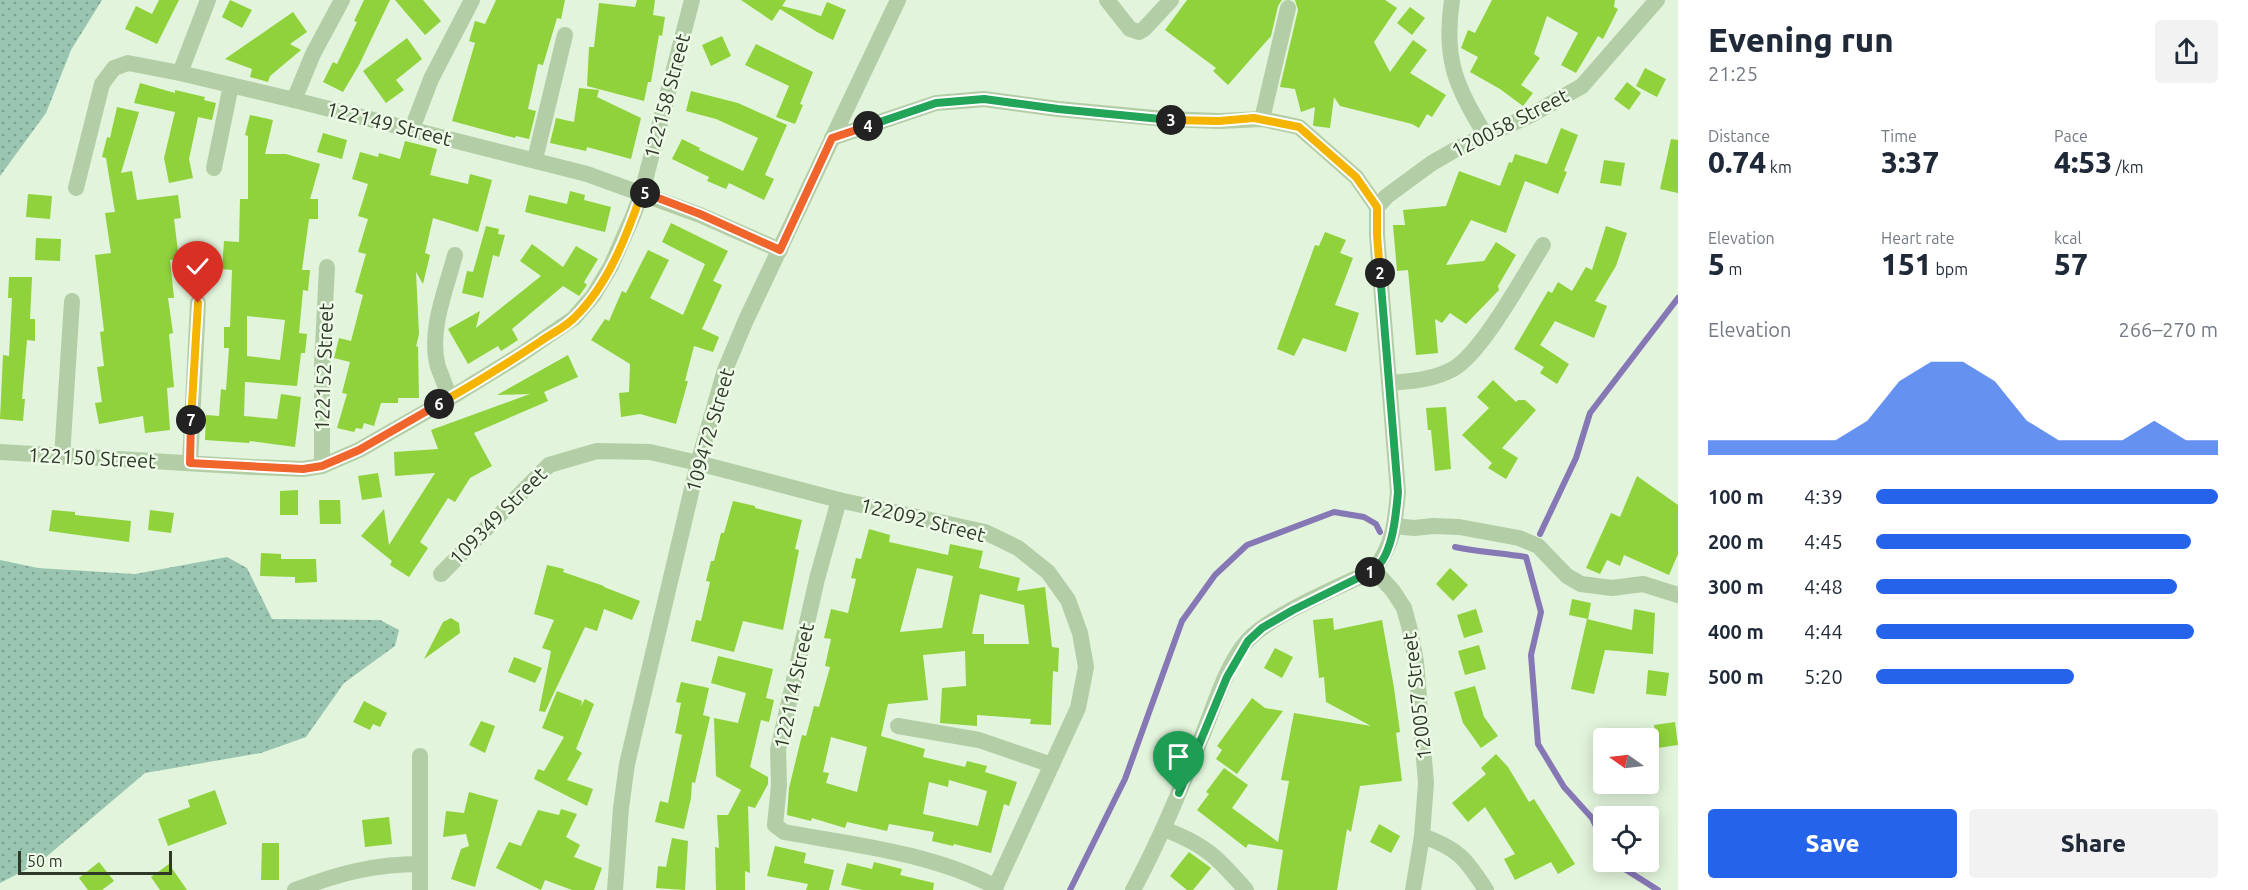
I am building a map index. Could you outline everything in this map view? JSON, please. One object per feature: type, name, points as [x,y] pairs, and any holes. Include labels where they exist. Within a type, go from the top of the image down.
[{"type":"street","points":[[180,73],[208,0]]},
{"type":"street","points":[[294,100],[313,54],[342,0]]},
{"type":"street","points":[[412,129],[431,79],[472,0]]},
{"type":"street","name":"122158 Street","points":[[642,192],[692,0]]},
{"type":"street","name":"109472 Street","points":[[615,890],[621,808],[627,764],[698,463],[725,370],[746,320],[898,0]]},
{"type":"street","points":[[1107,0],[1130,29],[1139,32],[1171,0]]},
{"type":"street","points":[[1452,0],[1448,27],[1450,58],[1462,93],[1486,136]]},
{"type":"street","name":"120058 Street","points":[[1377,207],[1387,196],[1432,163],[1460,147],[1561,99],[1582,86],[1657,0]]},
{"type":"street","points":[[1262,119],[1288,8]]},
{"type":"street","points":[[535,159],[565,35]]},
{"type":"street","name":"122149 Street","points":[[75,188],[102,84],[108,73],[120,64],[128,63],[231,85],[535,159],[642,192],[700,214],[780,250]]},
{"type":"street","points":[[214,168],[231,85]]},
{"type":"street","points":[[832,138],[936,103],[984,99],[1166,120],[1262,119],[1299,127],[1356,177],[1377,207],[1377,235],[1398,492],[1395,526],[1383,558],[1374,570],[1293,610],[1262,628],[1248,641],[1227,677],[1164,829],[1133,890]]},
{"type":"street","name":"122150 Street","points":[[0,452],[262,468],[303,469],[322,466],[359,450],[450,398],[520,355],[574,318],[593,296],[611,266],[642,192]]},
{"type":"street","points":[[1390,383],[1422,380],[1439,375],[1455,368],[1469,356],[1488,331],[1543,245]]},
{"type":"street","points":[[450,398],[438,366],[436,342],[441,307],[454,255]]},
{"type":"street","name":"122152 Street","points":[[322,466],[322,366],[327,267]]},
{"type":"street","points":[[62,457],[72,301]]},
{"type":"street","points":[[190,463],[198,303]]},
{"type":"street","name":"109349 Street","points":[[441,574],[549,465],[597,451],[650,452],[698,463]]},
{"type":"street","name":"122092 Street","points":[[698,463],[839,500],[985,532],[1018,548],[1048,573],[1068,600],[1080,633],[1086,667],[1078,708],[995,888]]},
{"type":"street","name":"122114 Street","points":[[839,500],[817,579],[778,750],[779,785],[775,825],[784,832],[878,850],[954,868],[971,874],[995,888]]},
{"type":"street","points":[[1395,526],[1459,527],[1519,538],[1538,546],[1567,576],[1581,584],[1612,588],[1643,584],[1678,595]]},
{"type":"street","name":"120057 Street","points":[[1374,570],[1394,591],[1404,608],[1410,630],[1419,691],[1426,783],[1422,836],[1413,890]]},
{"type":"street","points":[[898,726],[979,740],[1052,765]]},
{"type":"street","points":[[420,756],[420,890]]},
{"type":"street","points":[[1164,829],[1204,847],[1246,890]]},
{"type":"street","points":[[1422,836],[1454,849],[1486,890]]},
{"type":"street","points":[[295,890],[334,875],[368,867],[420,864]]},
{"type":"green space","points":[[0,0],[102,0],[71,50],[46,113],[0,176]]},
{"type":"green space","points":[[227,557],[247,568],[272,619],[380,620],[399,630],[395,646],[344,683],[306,737],[261,753],[145,773],[39,863],[0,883],[0,560],[38,568],[135,574]]},
{"type":"building","points":[[159,0],[179,0],[157,44],[125,29],[136,6],[152,14]]},
{"type":"building","points":[[230,0],[252,10],[242,28],[222,17]]},
{"type":"building","points":[[364,0],[390,0],[359,65],[343,92],[323,82],[333,62],[337,64],[357,22],[354,21]]},
{"type":"building","points":[[395,0],[423,0],[441,21],[425,35]]},
{"type":"building","points":[[496,0],[565,0],[561,19],[557,18],[543,65],[538,64],[528,109],[536,111],[529,139],[516,136],[515,138],[452,121],[475,43],[469,41],[475,21],[485,24]]},
{"type":"building","points":[[637,0],[655,0],[653,15],[665,17],[662,36],[659,35],[651,82],[648,82],[644,101],[587,86],[589,47],[594,47],[599,3],[635,7]]},
{"type":"building","points":[[741,0],[786,0],[782,6],[821,16],[827,2],[846,10],[833,40],[780,9],[772,21]]},
{"type":"building","points":[[1187,0],[1282,0],[1278,6],[1271,36],[1228,85],[1213,71],[1216,68],[1165,30]]},
{"type":"building","points":[[1295,0],[1385,0],[1397,8],[1374,42],[1390,72],[1413,40],[1427,50],[1410,73],[1446,95],[1432,117],[1427,114],[1419,128],[1412,124],[1340,106],[1334,97],[1330,128],[1314,126],[1315,107],[1301,112],[1295,89],[1280,87],[1298,10]]},
{"type":"building","points":[[1492,0],[1615,0],[1614,7],[1618,9],[1603,39],[1598,36],[1576,73],[1561,65],[1578,33],[1547,16],[1534,54],[1540,58],[1521,85],[1533,93],[1523,106],[1500,89],[1470,72],[1478,57],[1461,48],[1468,30],[1475,33]]},
{"type":"building","points":[[1410,7],[1425,18],[1412,35],[1397,23]]},
{"type":"building","points":[[293,12],[307,32],[290,44],[301,50],[270,76],[268,82],[250,77],[252,69],[225,59]]},
{"type":"building","points":[[722,36],[731,56],[711,66],[702,45]]},
{"type":"building","points":[[407,38],[422,59],[396,80],[404,90],[386,103],[363,71]]},
{"type":"building","points":[[756,44],[813,72],[800,104],[803,105],[795,124],[776,117],[789,86],[745,65]]},
{"type":"building","points":[[1645,68],[1666,79],[1657,97],[1636,86]]},
{"type":"building","points":[[1627,82],[1641,93],[1629,110],[1614,99]]},
{"type":"building","points":[[140,83],[175,93],[175,90],[205,97],[204,100],[216,103],[212,120],[198,117],[189,159],[193,178],[169,183],[164,158],[175,112],[134,103]]},
{"type":"building","points":[[579,88],[599,90],[597,97],[641,118],[631,159],[587,147],[586,151],[550,143],[556,118],[574,122]]},
{"type":"building","points":[[691,91],[738,103],[787,125],[765,175],[774,179],[764,200],[729,183],[726,189],[707,181],[709,177],[672,159],[682,139],[700,148],[699,150],[743,171],[758,138],[716,119],[686,111]]},
{"type":"building","points":[[117,107],[139,112],[121,173],[132,171],[137,200],[178,195],[181,218],[174,219],[179,259],[170,260],[174,298],[168,298],[173,333],[169,334],[174,387],[167,388],[170,430],[145,433],[143,416],[99,424],[95,403],[102,402],[97,367],[104,366],[100,332],[104,331],[95,255],[111,253],[105,213],[115,212],[106,158],[102,157],[107,137],[110,138]]},
{"type":"building","points":[[250,115],[273,120],[265,154],[286,154],[320,164],[310,199],[318,199],[318,219],[309,219],[302,270],[310,270],[308,291],[303,290],[299,333],[307,334],[305,353],[301,353],[297,386],[245,382],[244,416],[277,419],[281,394],[301,397],[295,447],[250,441],[249,443],[205,440],[206,415],[219,416],[221,389],[226,390],[229,348],[224,348],[224,327],[230,327],[232,270],[222,269],[224,241],[239,242],[240,199],[248,199],[248,136],[245,135]],"holes":[[[247,316],[285,320],[280,360],[247,356]]]},
{"type":"building","points":[[1561,128],[1578,135],[1558,194],[1525,181],[1506,233],[1471,220],[1446,265],[1484,261],[1496,242],[1516,255],[1498,286],[1499,290],[1466,324],[1450,313],[1442,323],[1435,319],[1438,353],[1416,355],[1408,270],[1397,271],[1393,225],[1405,225],[1403,210],[1446,206],[1459,171],[1500,186],[1509,162],[1512,163],[1515,154],[1547,164]]},
{"type":"building","points":[[323,133],[347,140],[342,159],[317,152]]},
{"type":"building","points":[[1671,139],[1678,140],[1678,193],[1660,189]]},
{"type":"building","points":[[405,141],[437,149],[430,175],[468,184],[470,174],[492,180],[478,232],[433,218],[425,253],[430,255],[423,284],[416,272],[419,398],[398,398],[398,403],[381,403],[374,426],[364,423],[362,429],[356,428],[354,432],[337,428],[347,394],[342,393],[350,362],[334,358],[339,338],[351,341],[363,295],[355,292],[366,254],[358,252],[368,219],[358,216],[368,184],[352,179],[360,152],[378,157],[379,153],[400,159]]},
{"type":"building","points":[[1604,160],[1625,163],[1621,186],[1600,183]]},
{"type":"building","points":[[570,191],[585,195],[584,200],[611,207],[605,232],[525,212],[529,195],[567,204]]},
{"type":"building","points":[[28,194],[52,196],[50,219],[26,217]]},
{"type":"building","points":[[671,223],[728,251],[713,281],[722,285],[702,329],[719,337],[713,352],[694,346],[685,381],[688,381],[676,424],[640,414],[621,417],[619,393],[629,392],[630,364],[591,340],[605,319],[609,321],[622,291],[626,293],[648,250],[669,260],[650,298],[683,315],[705,264],[662,242]]},
{"type":"building","points":[[486,226],[499,229],[498,234],[505,235],[499,257],[493,255],[483,298],[462,293],[467,271],[473,272]]},
{"type":"building","points":[[1606,226],[1627,233],[1616,266],[1595,301],[1607,306],[1594,338],[1555,321],[1540,345],[1569,364],[1557,384],[1540,373],[1544,367],[1514,349],[1548,291],[1552,293],[1558,282],[1572,291],[1586,267],[1592,270]]},
{"type":"building","points":[[1325,232],[1346,240],[1340,253],[1353,258],[1335,305],[1359,313],[1346,352],[1303,338],[1294,356],[1277,349],[1315,245],[1319,246]]},
{"type":"building","points":[[36,238],[61,239],[60,261],[35,260]]},
{"type":"building","points":[[532,244],[563,267],[576,246],[598,259],[584,282],[587,285],[579,296],[563,286],[512,329],[518,340],[501,351],[498,346],[468,364],[448,329],[480,311],[476,328],[541,276],[520,261]]},
{"type":"building","points":[[9,277],[32,277],[30,319],[35,319],[35,341],[27,340],[22,399],[25,399],[23,421],[0,419],[3,355],[9,356],[12,298],[8,298]]},
{"type":"building","points":[[568,355],[578,377],[544,392],[548,401],[474,433],[492,466],[470,478],[455,502],[448,498],[420,542],[428,548],[409,577],[390,565],[392,561],[361,536],[384,509],[389,545],[435,473],[395,476],[394,452],[438,449],[431,430],[530,394],[497,395]]},
{"type":"building","points":[[1493,380],[1516,402],[1525,400],[1536,410],[1502,448],[1518,458],[1506,479],[1488,468],[1492,463],[1462,435],[1489,408],[1477,397]]},
{"type":"building","points":[[1446,407],[1451,469],[1435,471],[1431,430],[1428,430],[1426,408]]},
{"type":"building","points":[[378,473],[382,497],[362,500],[358,476]]},
{"type":"building","points":[[1637,476],[1678,505],[1678,554],[1669,575],[1624,555],[1620,566],[1607,560],[1600,574],[1586,568],[1611,513],[1620,517]]},
{"type":"building","points":[[298,490],[298,515],[280,515],[280,491]]},
{"type":"building","points":[[319,500],[340,500],[341,524],[320,524]]},
{"type":"building","points":[[733,501],[802,520],[795,549],[799,550],[783,630],[743,621],[734,652],[691,641],[696,620],[701,621],[710,582],[706,581],[711,561],[714,561]]},
{"type":"building","points":[[52,510],[131,521],[129,542],[49,531]]},
{"type":"building","points":[[150,510],[174,513],[171,533],[148,530]]},
{"type":"building","points":[[869,529],[890,535],[889,542],[948,555],[950,544],[983,551],[979,568],[1020,578],[1017,591],[1045,587],[1052,647],[1059,648],[1058,672],[1053,671],[1051,725],[1030,724],[1031,719],[977,715],[977,726],[940,723],[942,688],[966,686],[965,651],[923,655],[928,700],[888,704],[881,736],[925,749],[923,757],[965,767],[967,761],[987,766],[985,772],[1017,782],[1009,806],[1004,804],[991,853],[932,841],[934,832],[889,824],[887,831],[847,822],[845,828],[812,818],[811,821],[787,815],[789,788],[802,735],[806,736],[814,706],[819,707],[830,667],[825,666],[831,639],[824,638],[831,609],[848,613],[856,579],[851,578],[856,558],[861,559]],"holes":[[[917,568],[953,576],[942,628],[900,632]],[[980,594],[1024,605],[1029,644],[984,644],[984,634],[972,634]],[[831,737],[867,747],[857,792],[826,783],[829,773],[823,772]],[[949,780],[987,791],[978,826],[923,814],[929,782],[948,787]]]},
{"type":"building","points":[[261,553],[281,554],[281,559],[316,559],[317,582],[295,583],[295,577],[260,576]]},
{"type":"building","points":[[547,565],[564,569],[563,572],[640,601],[632,620],[604,609],[597,631],[585,627],[545,712],[539,711],[551,651],[542,648],[554,620],[534,614]]},
{"type":"building","points":[[1450,568],[1468,585],[1453,601],[1436,584]]},
{"type":"building","points":[[1572,599],[1591,603],[1588,619],[1569,615]]},
{"type":"building","points":[[1476,609],[1483,632],[1464,638],[1457,615]]},
{"type":"building","points":[[1634,609],[1655,613],[1653,654],[1605,650],[1594,694],[1571,689],[1587,619],[1632,630]]},
{"type":"building","points":[[451,618],[459,623],[460,633],[424,659],[443,622]]},
{"type":"building","points":[[1333,618],[1334,630],[1382,620],[1400,732],[1396,733],[1402,781],[1360,786],[1351,832],[1347,829],[1337,890],[1277,890],[1283,850],[1248,844],[1246,848],[1197,810],[1209,794],[1206,792],[1224,768],[1248,785],[1232,808],[1278,842],[1289,781],[1281,780],[1294,713],[1371,726],[1326,702],[1324,677],[1319,678],[1313,620]]},
{"type":"building","points":[[1479,645],[1486,669],[1465,675],[1458,651]]},
{"type":"building","points":[[1275,648],[1293,657],[1282,678],[1264,668]]},
{"type":"building","points":[[718,656],[773,669],[766,698],[774,700],[769,722],[761,720],[750,767],[768,777],[768,784],[755,808],[748,806],[750,873],[745,871],[745,890],[716,890],[715,847],[719,848],[717,815],[728,815],[741,790],[716,776],[714,718],[738,723],[746,693],[711,683]]},
{"type":"building","points":[[514,657],[542,668],[535,683],[508,672]]},
{"type":"building","points":[[1648,670],[1669,673],[1666,696],[1646,694]]},
{"type":"building","points":[[681,682],[709,688],[703,715],[710,717],[695,783],[692,782],[684,829],[655,822],[660,801],[668,803],[682,735],[675,733],[681,703],[676,702]]},
{"type":"building","points":[[1475,686],[1484,717],[1498,736],[1481,748],[1463,723],[1454,692]]},
{"type":"building","points":[[557,691],[582,701],[581,706],[585,699],[594,704],[576,749],[582,753],[567,780],[593,789],[587,806],[534,779],[538,769],[544,771],[564,737],[542,728]]},
{"type":"building","points":[[1252,698],[1265,708],[1283,711],[1237,774],[1216,759],[1222,750],[1217,746]]},
{"type":"building","points":[[364,701],[387,713],[380,727],[373,724],[370,730],[353,722]]},
{"type":"building","points":[[481,721],[495,726],[485,753],[469,745]]},
{"type":"building","points":[[1675,722],[1678,745],[1659,748],[1659,728],[1654,728],[1654,725]]},
{"type":"building","points":[[1496,754],[1508,767],[1529,802],[1534,799],[1575,864],[1558,874],[1551,862],[1515,880],[1504,859],[1515,854],[1485,807],[1468,822],[1452,803],[1486,774],[1481,768]]},
{"type":"building","points":[[215,790],[227,824],[168,846],[158,819],[190,807],[188,800]]},
{"type":"building","points":[[469,792],[498,800],[475,887],[451,879],[461,849],[469,846],[466,834],[443,837],[446,811],[464,813]]},
{"type":"building","points":[[561,809],[577,814],[566,837],[580,845],[574,857],[602,868],[594,890],[572,890],[545,880],[541,890],[496,868],[509,842],[521,846],[538,810],[559,815]]},
{"type":"building","points":[[389,817],[392,844],[365,847],[362,820]]},
{"type":"building","points":[[1379,824],[1400,836],[1391,853],[1370,842]]},
{"type":"building","points":[[672,838],[688,841],[685,890],[656,888],[658,866],[666,867]]},
{"type":"building","points":[[262,843],[279,843],[279,880],[261,880]]},
{"type":"building","points":[[775,846],[806,853],[804,863],[834,870],[829,890],[806,890],[808,884],[767,876]]},
{"type":"building","points":[[1189,852],[1211,868],[1193,890],[1187,890],[1170,876]]},
{"type":"building","points":[[99,862],[114,881],[102,890],[88,890],[79,878]]},
{"type":"building","points":[[874,862],[902,869],[900,875],[934,883],[933,890],[862,890],[841,885],[847,863],[872,869]]},
{"type":"building","points":[[169,864],[187,890],[160,890],[151,877]]},
{"type":"waterway","points":[[1540,534],[1576,458],[1590,413],[1678,298]]},
{"type":"waterway","points":[[1070,890],[1125,779],[1182,621],[1215,575],[1247,545],[1334,512],[1364,517],[1376,524],[1380,532]]},
{"type":"waterway","points":[[1455,547],[1526,557],[1541,612],[1531,655],[1538,744],[1564,787],[1593,820]]},
{"type":"waterway","points":[[1629,872],[1658,890]]},
{"type":"route","points":[[198,303],[190,463],[303,469],[322,466],[359,450],[450,398],[520,355],[574,318],[593,296],[611,266],[642,192],[700,214],[780,250],[832,138],[936,103],[984,99],[1166,120],[1219,121],[1254,118],[1299,127],[1356,177],[1377,207],[1377,235],[1398,492],[1395,526],[1383,558],[1374,570],[1293,610],[1262,628],[1248,641],[1227,677],[1179,793]]}]
